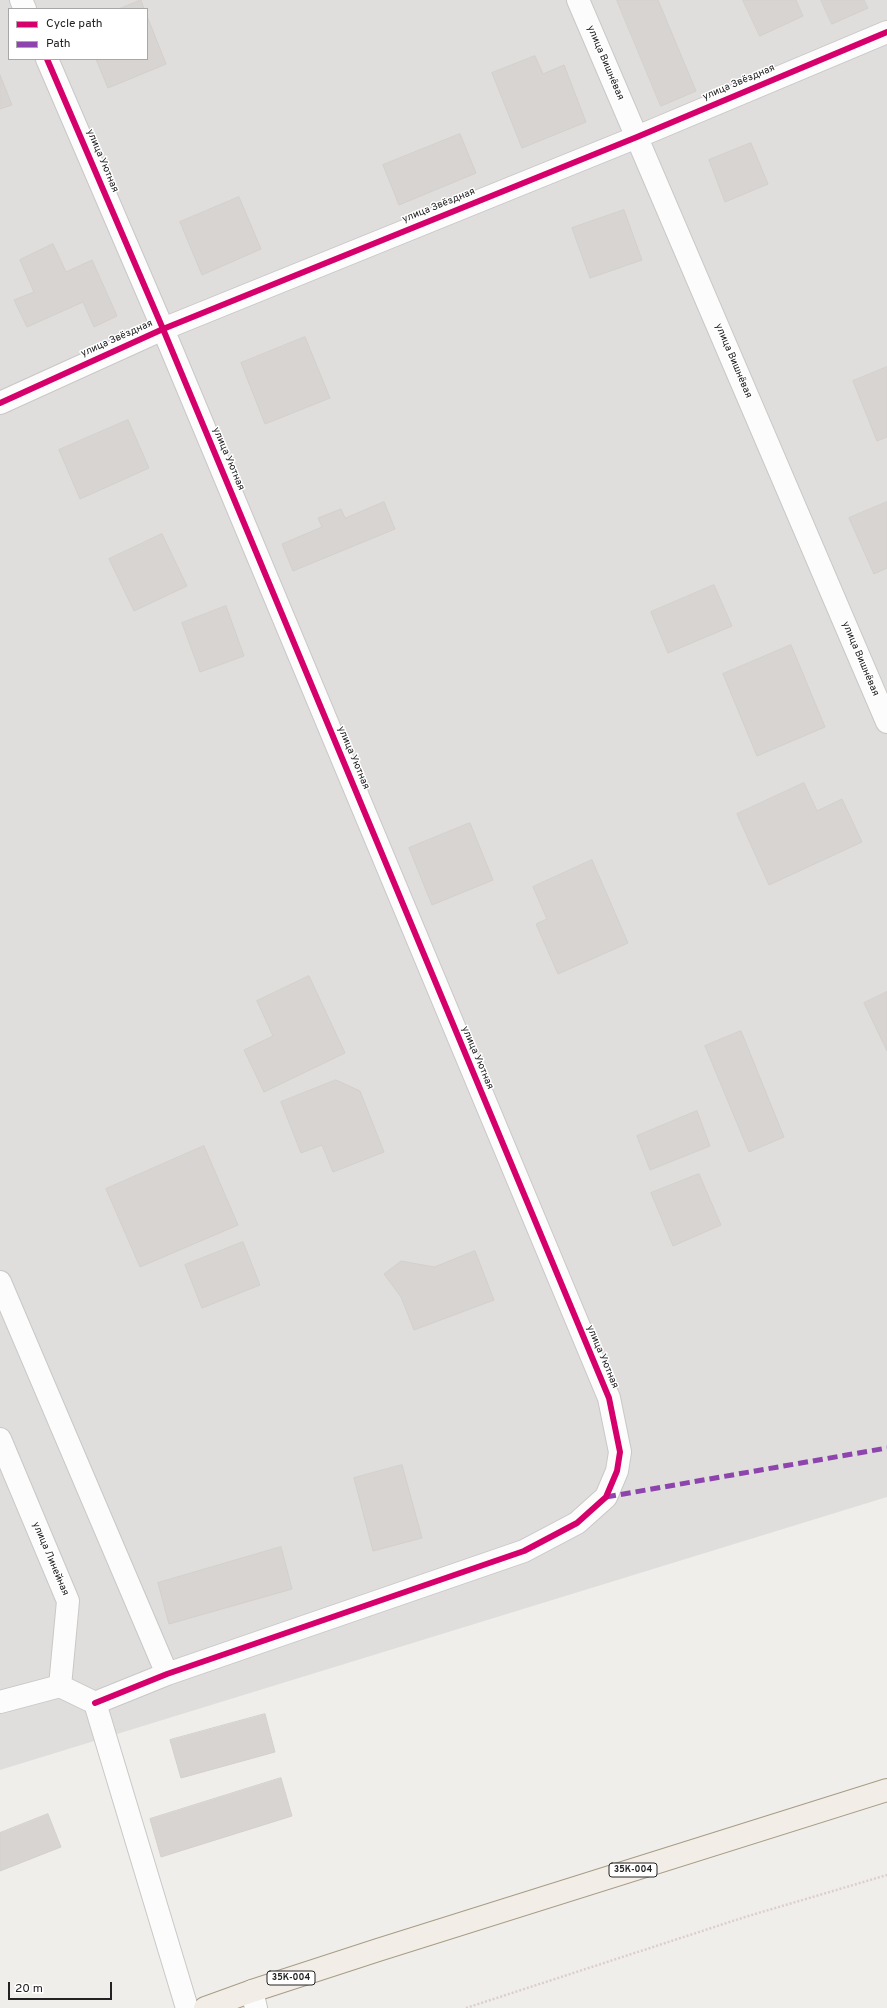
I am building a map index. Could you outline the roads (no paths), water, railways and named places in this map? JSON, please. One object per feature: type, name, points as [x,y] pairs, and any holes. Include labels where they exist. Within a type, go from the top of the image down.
[{"type":"main road","name":"35К-004","points":[[205,2008],[254,2000],[887,1790]]},
{"type":"street","name":"улица Вишнёвая","points":[[578,0],[887,722]]},
{"type":"street","name":"улица Звёздная","points":[[0,403],[163,329],[637,137],[887,32]]},
{"type":"street","name":"улица Уютная","points":[[47,60],[163,329],[609,1398],[620,1452],[617,1471],[606,1497],[577,1522],[524,1551],[167,1674],[95,1702]]},
{"type":"street","points":[[0,1282],[167,1674]]},
{"type":"street","name":"улица Линейная","points":[[0,1439],[68,1601],[60,1686]]},
{"type":"street","points":[[0,1702],[60,1686],[95,1702],[187,2008]]}]
